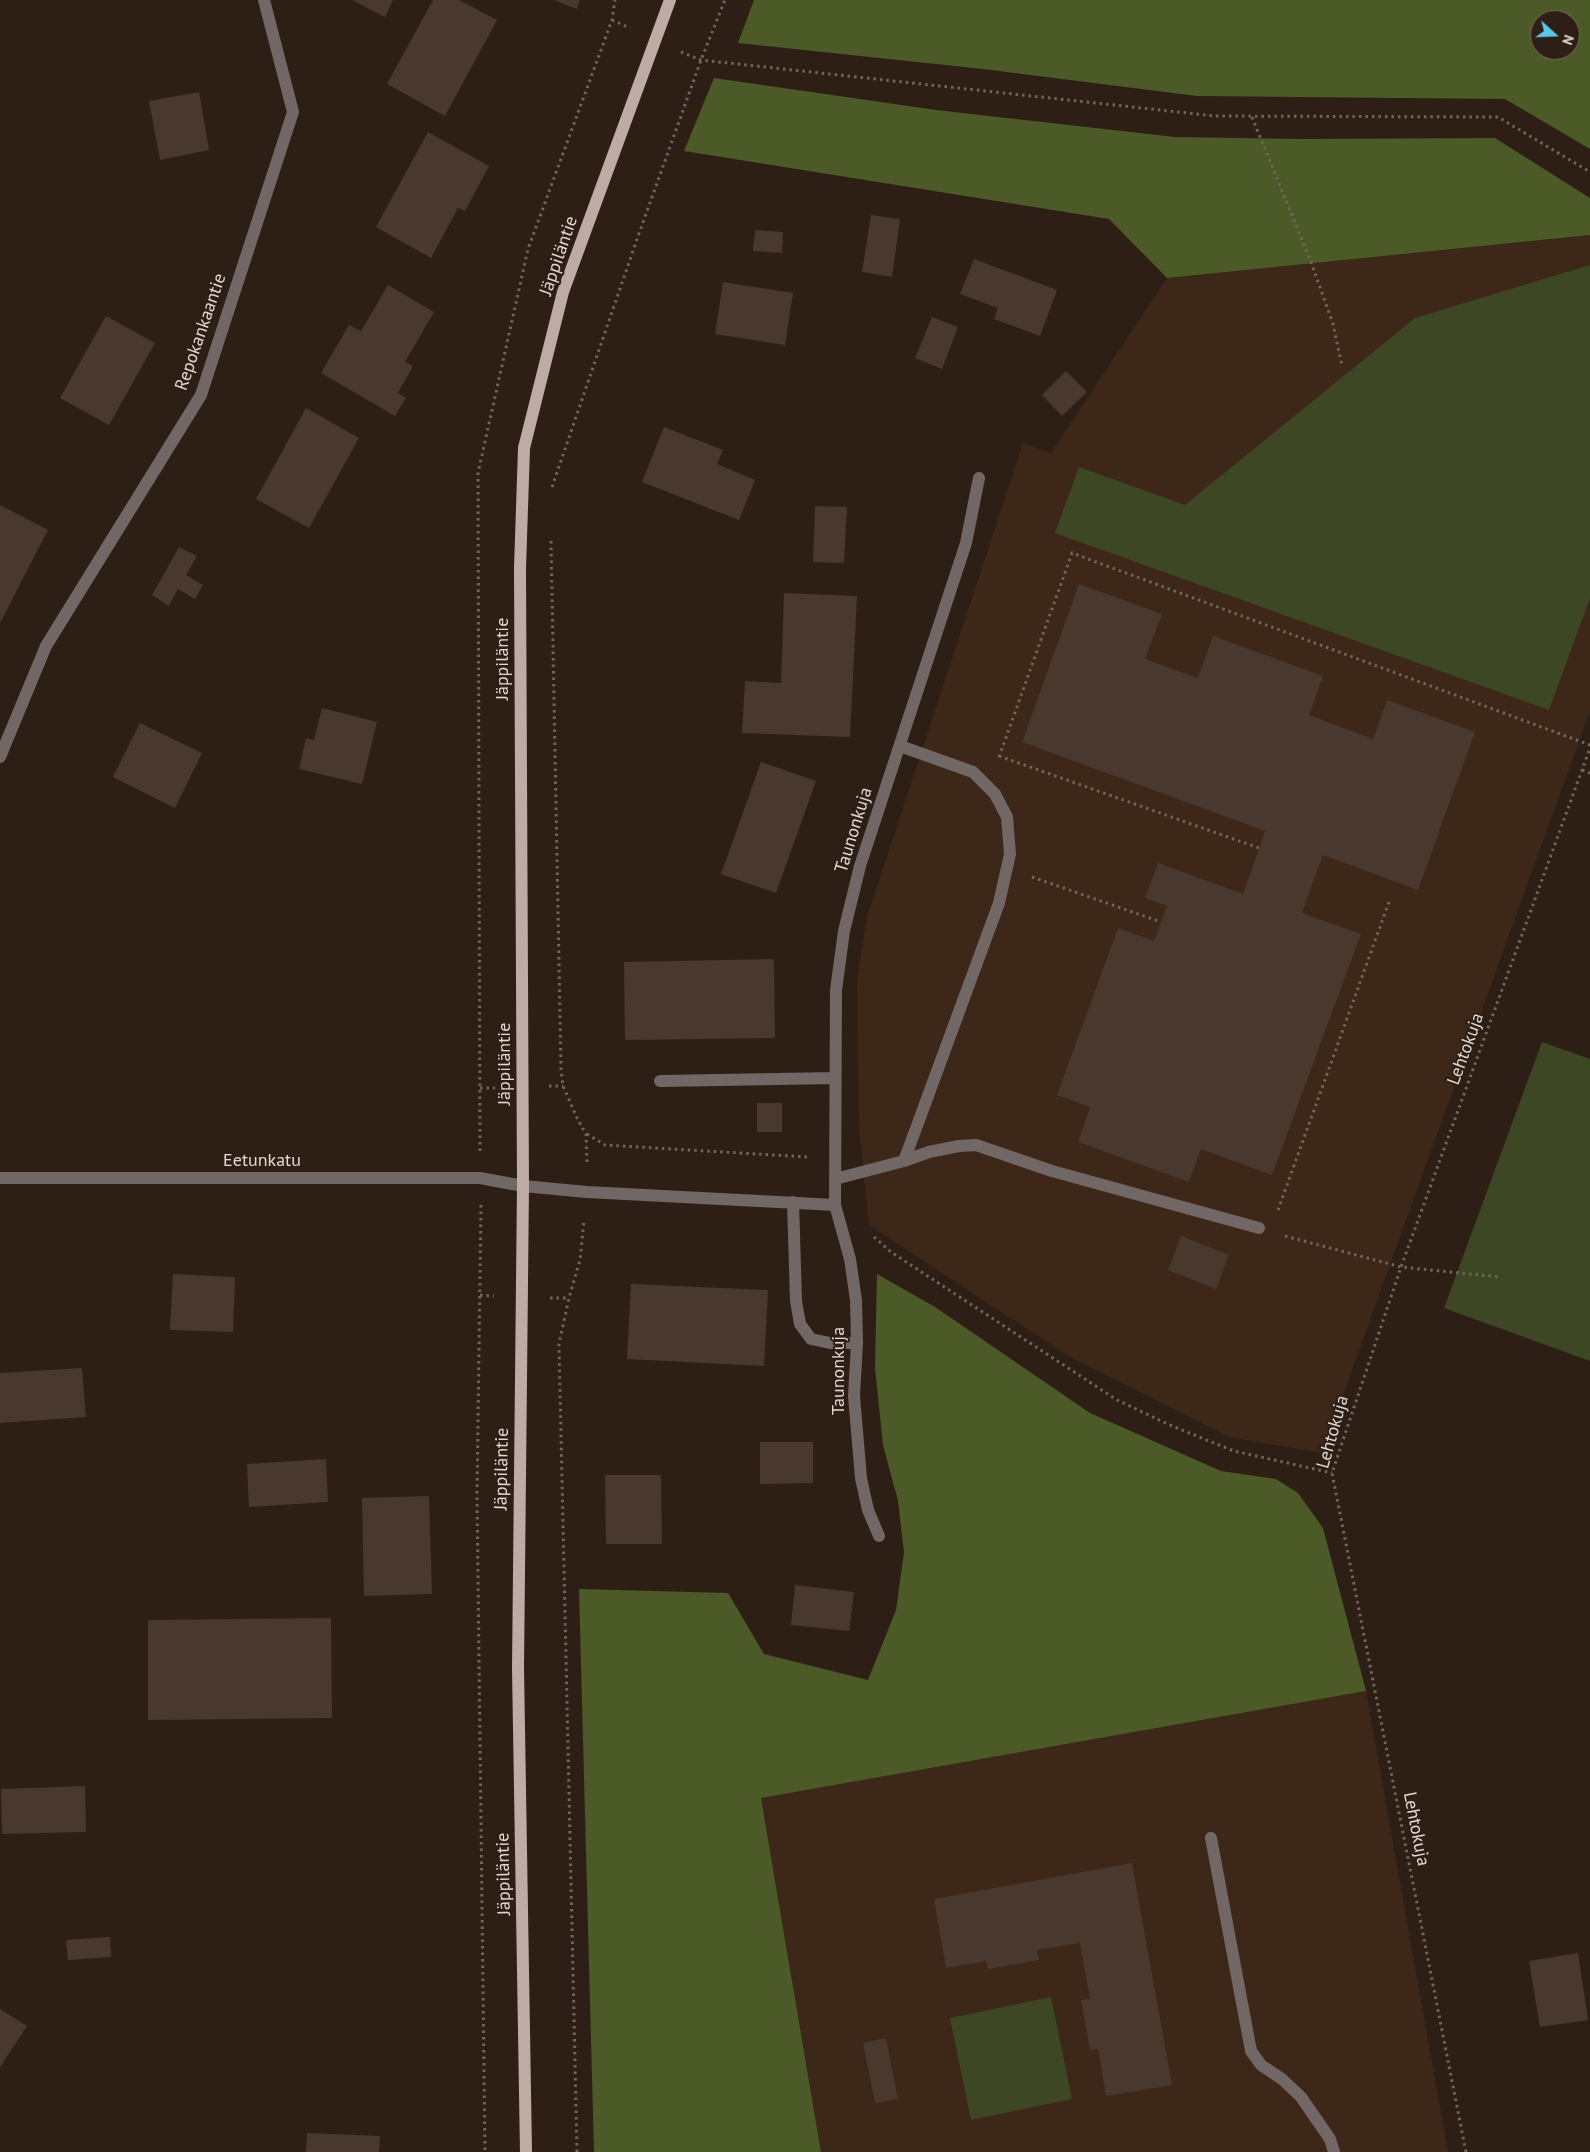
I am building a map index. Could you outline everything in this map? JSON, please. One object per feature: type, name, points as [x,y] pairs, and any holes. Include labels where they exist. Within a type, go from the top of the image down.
[{"type":"main road","name":"Jäppiläntie","points":[[526,2152],[518,1668],[523,1186],[520,568],[524,448],[564,292],[670,0]]},
{"type":"street","name":"Repokankaantie","points":[[0,757],[46,646],[201,395],[293,112],[264,0]]},
{"type":"street","name":"Taunonkuja","points":[[879,1536],[868,1510],[861,1478],[854,1396],[856,1300],[850,1259],[835,1204],[836,990],[844,931],[860,866],[966,543],[979,478]]},
{"type":"street","points":[[900,746],[972,772],[996,794],[1007,817],[1010,854],[999,904],[904,1161]]},
{"type":"street","points":[[660,1081],[835,1078]]},
{"type":"street","points":[[836,1178],[904,1161],[929,1152],[959,1146],[976,1145],[1052,1171],[1264,1230]]},
{"type":"street","name":"Eetunkatu","points":[[0,1178],[480,1178],[523,1186]]},
{"type":"street","points":[[523,1186],[587,1192],[835,1204]]},
{"type":"street","points":[[793,1202],[796,1301],[800,1324],[811,1339],[830,1343],[856,1344]]},
{"type":"street","points":[[1211,1838],[1250,2051],[1261,2065],[1282,2079],[1301,2097],[1330,2139],[1334,2152]]},
{"type":"path","points":[[612,20],[615,0]]},
{"type":"path","points":[[550,494],[633,251],[701,60],[725,0]]},
{"type":"path","points":[[701,60],[1215,116],[1498,117],[1590,172]]},
{"type":"path","points":[[1252,117],[1311,262],[1333,324],[1342,366]]},
{"type":"path","points":[[551,533],[561,1069],[564,1086],[577,1118],[586,1134],[587,1192],[580,1260],[559,1344],[577,2152]]},
{"type":"path","points":[[988,787],[1072,553],[1590,746]]},
{"type":"path","name":"Lehtokuja","points":[[1466,2152],[1332,1473],[1401,1267],[1590,746]]},
{"type":"path","points":[[999,756],[1259,848]]},
{"type":"path","points":[[1582,770],[1590,772]]},
{"type":"path","points":[[1006,868],[1161,922]]},
{"type":"path","points":[[1389,902],[1264,1230],[1401,1267],[1500,1277]]},
{"type":"path","points":[[586,1134],[605,1144],[613,1145],[835,1159]]},
{"type":"path","points":[[870,1234],[891,1252],[1117,1400],[1172,1426],[1234,1451],[1332,1473]]},
{"type":"shaded area","points":[[1590,235],[1590,711],[1322,1453],[1229,1437],[1070,1357],[869,1225],[859,1125],[857,981],[867,917],[1023,443],[1051,453],[1167,278]]},
{"type":"shaded area","points":[[1366,1691],[1448,2152],[821,2152],[761,1798]]},
{"type":"green space","points":[[754,0],[1590,0],[1590,149],[1505,99],[1197,96],[983,69],[738,43]]},
{"type":"green space","points":[[714,78],[936,110],[1175,137],[1301,139],[1495,138],[1590,198],[1590,235],[1167,278],[1109,219],[684,151]]},
{"type":"green space","points":[[1590,265],[1590,598],[1549,710],[1055,533],[1079,467],[1185,505],[1415,318]]},
{"type":"green space","points":[[1542,1042],[1590,1059],[1590,1361],[1444,1308]]},
{"type":"green space","points":[[877,1274],[935,1307],[1090,1413],[1221,1471],[1276,1479],[1298,1493],[1323,1528],[1366,1691],[761,1798],[821,2152],[594,2152],[579,1589],[728,1593],[764,1654],[868,1680],[896,1610],[904,1552],[898,1501],[883,1445],[875,1368]]},
{"type":"green space","points":[[1051,1997],[1072,2099],[971,2120],[950,2018]]},
{"type":"building","points":[[352,0],[393,0],[385,17]]},
{"type":"building","points":[[433,0],[459,0],[497,20],[445,116],[387,84]]},
{"type":"building","points":[[554,0],[580,0],[577,9]]},
{"type":"building","points":[[199,92],[209,150],[160,160],[149,101]]},
{"type":"building","points":[[428,132],[489,166],[465,211],[458,208],[431,258],[376,227]]},
{"type":"building","points":[[871,215],[900,219],[892,277],[862,272]]},
{"type":"building","points":[[755,230],[783,232],[782,253],[753,251]]},
{"type":"building","points":[[974,259],[1057,290],[1040,336],[994,319],[998,308],[960,294]]},
{"type":"building","points":[[723,282],[793,293],[785,345],[715,334]]},
{"type":"building","points":[[388,285],[434,312],[405,362],[413,366],[398,393],[406,398],[395,416],[321,373],[349,325],[361,331]]},
{"type":"building","points":[[106,316],[155,343],[109,425],[60,398]]},
{"type":"building","points":[[932,317],[958,327],[942,369],[915,358]]},
{"type":"building","points":[[1066,371],[1087,392],[1062,416],[1042,395]]},
{"type":"building","points":[[306,408],[359,438],[309,528],[256,499]]},
{"type":"building","points":[[664,427],[723,450],[717,464],[755,480],[739,520],[642,482]]},
{"type":"building","points":[[0,505],[48,530],[0,623]]},
{"type":"building","points":[[815,506],[847,507],[844,563],[813,562]]},
{"type":"building","points":[[179,547],[197,556],[186,575],[203,585],[195,599],[178,589],[169,606],[152,595]]},
{"type":"building","points":[[1079,584],[1162,614],[1145,659],[1198,678],[1213,636],[1323,676],[1309,715],[1373,739],[1387,700],[1475,732],[1418,890],[1323,855],[1302,913],[1361,934],[1272,1175],[1201,1149],[1189,1182],[1078,1142],[1090,1107],[1057,1095],[1118,928],[1154,941],[1167,906],[1145,898],[1158,863],[1243,894],[1265,831],[1022,742]]},
{"type":"building","points":[[784,593],[857,596],[850,737],[742,733],[745,681],[781,683]]},
{"type":"building","points":[[322,708],[377,722],[362,784],[299,769],[306,738],[314,740]]},
{"type":"building","points":[[140,723],[202,753],[175,808],[113,777]]},
{"type":"building","points":[[761,762],[816,781],[776,893],[721,874]]},
{"type":"building","points":[[774,959],[775,1038],[625,1040],[624,962]]},
{"type":"building","points":[[757,1103],[782,1103],[782,1132],[757,1132]]},
{"type":"building","points":[[1181,1236],[1229,1255],[1216,1289],[1168,1270]]},
{"type":"building","points":[[173,1274],[235,1277],[233,1332],[170,1330]]},
{"type":"building","points":[[631,1284],[768,1290],[764,1366],[627,1359]]},
{"type":"building","points":[[82,1368],[86,1417],[0,1423],[0,1373]]},
{"type":"building","points":[[760,1442],[813,1442],[813,1483],[760,1484]]},
{"type":"building","points":[[326,1459],[328,1502],[249,1507],[247,1464]]},
{"type":"building","points":[[605,1475],[661,1475],[662,1544],[606,1544]]},
{"type":"building","points":[[429,1496],[432,1594],[364,1596],[362,1498]]},
{"type":"building","points":[[795,1585],[854,1592],[849,1631],[791,1625]]},
{"type":"building","points":[[331,1618],[332,1718],[148,1720],[148,1620]]},
{"type":"building","points":[[85,1786],[86,1832],[2,1834],[1,1789]]},
{"type":"building","points":[[1132,1863],[1172,2085],[1106,2096],[1098,2049],[1090,2050],[1081,2000],[1090,1999],[1080,1943],[1037,1950],[1039,1960],[988,1969],[986,1961],[946,1968],[934,1899]]},
{"type":"building","points":[[110,1937],[111,1957],[68,1960],[66,1940]]},
{"type":"building","points":[[1578,1953],[1588,2020],[1540,2027],[1529,1961]]},
{"type":"building","points":[[0,2009],[27,2026],[0,2067]]},
{"type":"building","points":[[886,2038],[898,2099],[875,2103],[863,2043]]},
{"type":"building","points":[[307,2133],[380,2136],[379,2152],[306,2152]]}]
